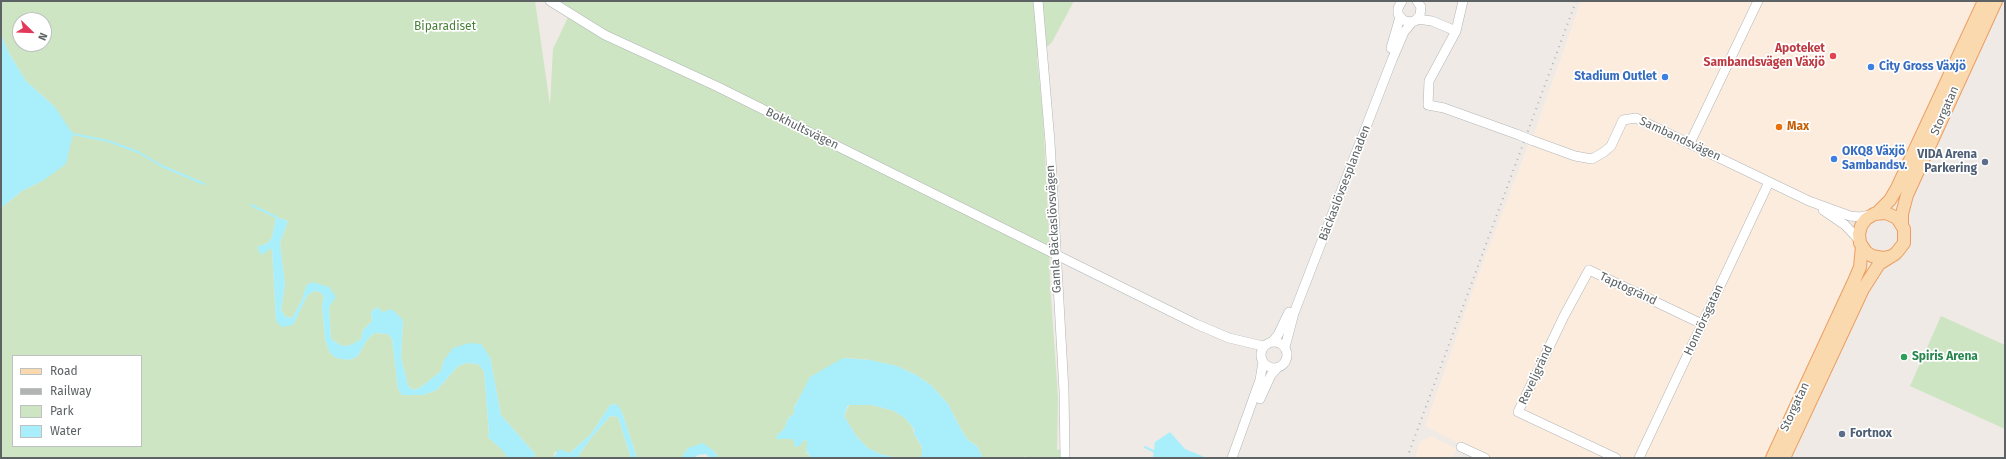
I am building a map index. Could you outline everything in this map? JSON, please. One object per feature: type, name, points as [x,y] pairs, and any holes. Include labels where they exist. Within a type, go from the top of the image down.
[{"type":"main road","name":"Storgatan","points":[[1772,458],[1860,267],[1861,226],[1890,200],[1897,188],[1984,1]]},
{"type":"main road","name":"Storgatan","points":[[1784,458],[1863,288],[1879,264],[1900,250],[1904,243],[1905,231],[1902,223],[1902,214],[1907,195],[1996,1]]},
{"type":"main road","points":[[1874,214],[1891,214],[1902,223]]},
{"type":"main road","points":[[1861,243],[1867,253],[1874,257],[1883,258],[1892,256]]},
{"type":"street","name":"Bokhultsvägen","points":[[550,1],[606,35],[716,86],[1213,332],[1246,343],[1262,355]]},
{"type":"street","name":"Gamla Bäckaslövsvägen","points":[[1038,1],[1050,150],[1064,391],[1065,458]]},
{"type":"street","name":"Bäckaslövsesplanaden","points":[[1272,342],[1280,330],[1298,288],[1392,47],[1400,17],[1398,10],[1402,1]]},
{"type":"street","points":[[1400,17],[1407,22],[1415,20],[1432,21],[1456,31],[1464,1]]},
{"type":"street","points":[[1690,143],[1758,1]]},
{"type":"street","name":"Bäckaslövsesplanaden","points":[[1237,458],[1267,382],[1287,358],[1285,347],[1294,313],[1392,60],[1404,32],[1415,20],[1420,4]]},
{"type":"street","points":[[1420,4],[1432,21]]},
{"type":"street","name":"Sambandsvägen","points":[[1456,31],[1429,81],[1428,105],[1444,108],[1575,156],[1592,159],[1611,146],[1623,120],[1636,118],[1809,201],[1850,216],[1860,217],[1874,214]]},
{"type":"street","name":"Honnörsgatan","points":[[1639,458],[1769,182]]},
{"type":"street","name":"Sambandsvägen","points":[[1809,201],[1846,225],[1861,243]]},
{"type":"street","name":"Taptogränd","points":[[1571,305],[1589,270],[1702,324]]},
{"type":"street","name":"Reveljgränd","points":[[1571,305],[1545,354],[1518,412],[1616,458]]},
{"type":"street","points":[[1232,458],[1260,380],[1262,355],[1272,342],[1279,343],[1285,347]]},
{"type":"street","points":[[1262,355],[1269,367],[1278,367]]},
{"type":"street","points":[[1461,447],[1485,458]]},
{"type":"shaded area","points":[[1581,1],[1984,1],[1890,200],[1860,217],[1811,202],[1845,225],[1862,252],[1772,458],[1487,458],[1425,426],[1476,281],[1529,143],[1562,151],[1533,136]]},
{"type":"shaded area","points":[[1431,436],[1457,449],[1452,458],[1415,458],[1420,442]]},
{"type":"green space","name":"Biparadiset","points":[[1,1],[535,1],[550,105],[553,49],[570,13],[550,1],[1074,1],[1052,42],[1037,58],[1043,115],[1050,284],[1058,397],[1057,450],[1065,448],[1065,458],[1020,458],[1027,456],[1016,458],[983,458],[977,446],[968,440],[962,431],[948,404],[931,385],[916,375],[897,366],[870,360],[846,358],[812,376],[794,407],[794,413],[788,419],[784,429],[779,434],[782,439],[793,439],[801,444],[802,440],[808,441],[806,452],[811,458],[719,458],[714,451],[688,448],[681,458],[637,458],[622,412],[616,404],[610,405],[591,434],[570,453],[555,452],[553,458],[535,458],[535,454],[501,415],[490,357],[444,360],[441,371],[421,387],[414,390],[408,386],[401,357],[403,320],[383,312],[377,307],[371,312],[372,321],[363,330],[361,339],[352,345],[342,346],[331,339],[329,307],[335,297],[307,286],[302,300],[292,318],[286,317],[281,310],[285,284],[280,243],[288,221],[276,217],[272,237],[268,243],[257,247],[272,248],[276,321],[293,325],[307,296],[314,291],[320,292],[324,297],[322,306],[325,340],[330,353],[337,358],[348,360],[357,357],[367,340],[374,333],[388,334],[392,339],[398,389],[403,395],[423,395],[437,390],[458,366],[466,363],[478,364],[484,371],[488,437],[504,451],[508,458],[1,458],[1,208],[22,191],[44,180],[55,107],[26,81],[9,53],[1,34]]},
{"type":"green space","points":[[1941,316],[2005,345],[2005,429],[1910,386]]},
{"type":"green space","points":[[849,405],[872,405],[894,411],[905,418],[913,428],[914,434],[922,448],[922,455],[920,458],[898,458],[880,454],[868,448],[857,437],[844,416]]},
{"type":"green space","points":[[610,416],[618,417],[631,458],[578,458],[592,437]]},
{"type":"water","points":[[1,34],[9,53],[26,81],[55,107],[73,134],[66,164],[44,180],[22,191],[1,208]]},
{"type":"water","points":[[276,217],[288,221],[280,243],[285,284],[281,310],[286,317],[292,318],[302,300],[306,286],[312,282],[329,287],[336,297],[329,307],[331,339],[342,346],[351,345],[361,339],[363,330],[372,321],[371,312],[377,307],[383,312],[392,309],[403,320],[401,357],[408,386],[414,390],[421,387],[441,371],[444,360],[453,348],[469,343],[481,344],[490,357],[501,415],[535,454],[534,458],[508,458],[503,451],[488,437],[489,433],[484,371],[478,364],[466,363],[458,366],[437,390],[423,395],[402,395],[398,389],[392,339],[388,334],[374,333],[367,340],[357,357],[348,360],[336,358],[330,353],[325,340],[322,306],[324,297],[320,292],[314,291],[307,296],[293,325],[282,327],[276,321],[272,248],[261,255],[257,247],[268,243],[272,237]]},
{"type":"water","points":[[843,358],[870,360],[897,366],[916,375],[931,385],[948,404],[962,431],[968,440],[977,446],[983,458],[920,458],[922,455],[922,447],[914,434],[914,429],[905,418],[894,411],[872,405],[848,405],[844,416],[857,437],[868,448],[880,454],[898,458],[811,458],[806,451],[807,441],[804,440],[800,446],[795,447],[793,439],[776,439],[777,435],[784,429],[788,419],[794,413],[794,408],[810,377]]},
{"type":"water","points":[[617,404],[622,412],[637,458],[631,458],[618,417],[610,416],[592,437],[578,458],[553,458],[559,449],[570,453],[591,434],[610,405]]},
{"type":"water","points":[[1170,432],[1185,449],[1207,458],[1153,458],[1155,442]]},
{"type":"water","points":[[703,443],[714,451],[719,458],[710,458],[706,454],[698,455],[694,458],[681,458],[688,448]]},
{"type":"waterway","points":[[73,134],[108,141],[138,152],[162,166],[204,184]]},
{"type":"waterway","points":[[251,205],[276,217]]},
{"type":"waterway","points":[[1145,447],[1155,452]]},
{"type":"railway","points":[[1407,458],[1576,1]]},
{"type":"place","name":"Apoteket Sambandsvägen Växjö","points":[[1833,56]]},
{"type":"place","name":"City Gross Växjö","points":[[1871,67]]},
{"type":"place","name":"Stadium Outlet","points":[[1665,77]]},
{"type":"place","name":"Max","points":[[1779,127]]},
{"type":"place","name":"OKQ8 Växjö Sambandsv.","points":[[1834,159]]},
{"type":"place","name":"VIDA Arena Parkering","points":[[1985,162]]},
{"type":"place","name":"Spiris Arena","points":[[1904,357]]},
{"type":"place","name":"Fortnox","points":[[1842,434]]}]
